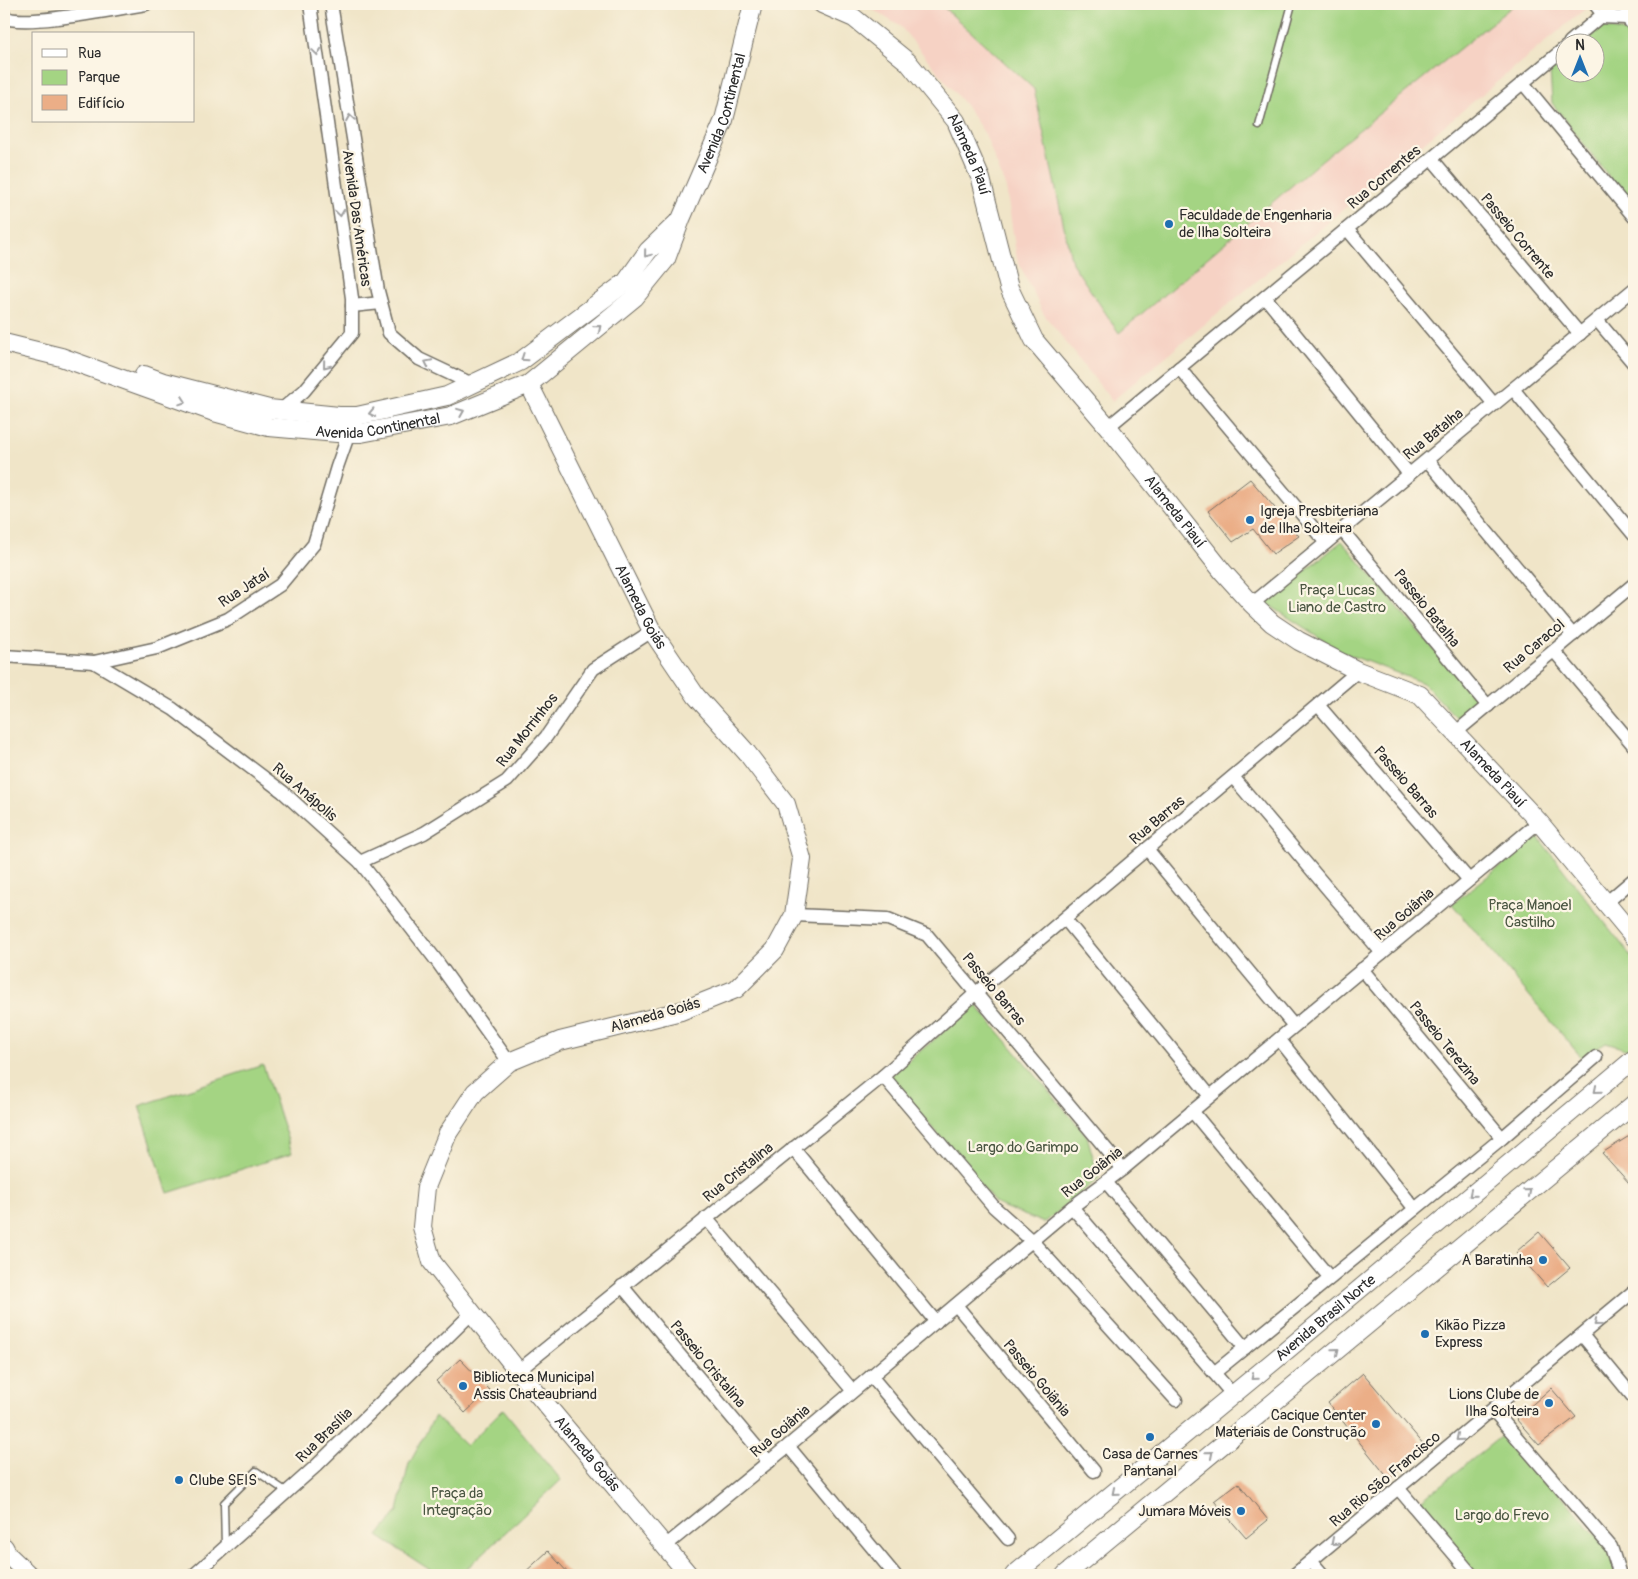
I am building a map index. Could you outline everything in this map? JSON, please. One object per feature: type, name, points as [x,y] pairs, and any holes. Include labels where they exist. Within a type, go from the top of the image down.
[{"type":"street","points":[[4,17],[9,20],[34,21],[146,4]]},
{"type":"street","name":"Avenida Das Américas","points":[[281,410],[304,391],[352,333],[352,306],[310,4]]},
{"type":"street","name":"Avenida Das Américas","points":[[331,4],[381,303],[389,333],[420,359],[472,384]]},
{"type":"street","name":"Avenida Continental","points":[[4,343],[61,357],[214,412],[269,427],[361,433],[452,416],[529,384],[636,297],[666,258],[724,120],[753,4]]},
{"type":"street","name":"Alameda Piauí","points":[[822,4],[854,18],[908,62],[956,121],[982,179],[1009,288],[1034,340],[1108,427],[1223,572],[1272,623],[1299,641],[1358,671],[1420,695],[1539,822],[1634,937]]},
{"type":"street","points":[[1582,32],[1615,4]]},
{"type":"street","points":[[1601,16],[1631,22],[1626,4]]},
{"type":"street","name":"Rua Correntes","points":[[1108,427],[1556,55]]},
{"type":"street","points":[[1523,83],[1634,217]]},
{"type":"street","name":"Passeio Corrente","points":[[1432,159],[1580,334]]},
{"type":"street","name":"Avenida Continental","points":[[4,330],[65,346],[163,382],[269,409],[357,416],[447,396],[521,361],[626,282],[648,251],[681,219]]},
{"type":"street","points":[[1347,229],[1494,404]]},
{"type":"street","name":"Rua Batalha","points":[[1252,604],[1634,289]]},
{"type":"street","points":[[1265,297],[1409,474]]},
{"type":"street","points":[[352,306],[381,303]]},
{"type":"street","points":[[1597,320],[1634,364]]},
{"type":"street","points":[[1180,368],[1326,543]]},
{"type":"street","name":"Alameda Goiás","points":[[529,384],[652,631],[696,696],[746,753],[786,804],[802,859],[794,914],[774,950],[736,989],[681,1011],[560,1041],[509,1062],[475,1092],[448,1132],[426,1186],[422,1226],[432,1262],[518,1371],[689,1575]]},
{"type":"street","points":[[1513,389],[1634,535]]},
{"type":"street","name":"Rua Jataí","points":[[94,662],[157,648],[228,619],[280,585],[314,544],[349,433]]},
{"type":"street","points":[[1427,460],[1573,635]]},
{"type":"street","name":"Passeio Batalha","points":[[1342,530],[1488,706]]},
{"type":"street","name":"Rua Caracol","points":[[1455,733],[1634,584]]},
{"type":"street","name":"Rua Morrinhos","points":[[360,862],[424,833],[507,781],[546,737],[593,669],[652,631]]},
{"type":"street","points":[[1554,651],[1634,746]]},
{"type":"street","name":"Rua Anápolis","points":[[4,656],[94,662],[173,708],[283,792],[360,862],[436,960],[509,1062]]},
{"type":"street","name":"Rua Barras","points":[[976,994],[1358,671]]},
{"type":"street","name":"Passeio Barras","points":[[1318,705],[1469,880]]},
{"type":"street","points":[[1233,777],[1382,953]]},
{"type":"street","name":"Rua Goiânia","points":[[664,1547],[769,1462],[1032,1240],[1122,1169],[1539,822]]},
{"type":"street","points":[[1148,849],[1294,1026]]},
{"type":"street","points":[[1606,903],[1634,879]]},
{"type":"street","name":"Passeio Barras","points":[[794,914],[888,919],[927,936],[1122,1169]]},
{"type":"street","points":[[1065,919],[1210,1096]]},
{"type":"street","name":"Passeio Terezina","points":[[1362,969],[1502,1138]]},
{"type":"street","name":"Rua Cristalina","points":[[518,1371],[883,1076],[976,994]]},
{"type":"street","points":[[1279,1039],[1415,1209]]},
{"type":"street","points":[[1214,1373],[1502,1138],[1596,1057]]},
{"type":"street","name":"Avenida Brasil Norte","points":[[1014,1575],[1233,1395],[1634,1059]]},
{"type":"street","points":[[883,1076],[994,1207],[1032,1240],[1176,1400]]},
{"type":"street","points":[[1066,1575],[1634,1104]]},
{"type":"street","points":[[1192,1111],[1330,1278]]},
{"type":"street","points":[[794,1148],[936,1322]]},
{"type":"street","points":[[1106,1182],[1245,1348]]},
{"type":"street","points":[[1072,1207],[1233,1395]]},
{"type":"street","points":[[706,1218],[853,1391]]},
{"type":"street","name":"Passeio Cristalina","points":[[622,1286],[769,1462]]},
{"type":"street","name":"Rua Rio São Francisco","points":[[1294,1575],[1634,1292]]},
{"type":"street","name":"Passeio Goiânia","points":[[956,1305],[1094,1471]]},
{"type":"street","name":"Rua Brasília","points":[[194,1575],[323,1459],[472,1313]]},
{"type":"street","points":[[1582,1335],[1634,1398]]},
{"type":"street","points":[[871,1376],[1008,1539]]},
{"type":"street","points":[[1493,1410],[1611,1547],[1620,1575]]},
{"type":"street","points":[[788,1446],[895,1575]]},
{"type":"street","points":[[1398,1488],[1472,1575]]},
{"type":"street","points":[[5,1554],[29,1575]]},
{"type":"street","points":[[1311,1561],[1323,1575]]},
{"type":"lane","points":[[1259,126],[1292,4]]},
{"type":"lane","points":[[1591,4],[1601,16]]},
{"type":"lane","points":[[224,1548],[224,1503],[256,1472],[287,1492]]},
{"type":"shaded area","name":"Faculdade de Engenharia de Ilha Solteira","points":[[864,4],[1591,4],[1112,401],[1043,313],[1017,259],[1006,188],[985,134],[965,105],[901,27]]},
{"type":"green space","name":"Faculdade de Engenharia de Ilha Solteira","points":[[940,4],[1515,4],[1322,160],[1119,333],[1072,263],[1034,89]]},
{"type":"green space","points":[[1602,27],[1634,34],[1634,209],[1552,103],[1550,70],[1556,65],[1556,82],[1606,82],[1606,32],[1596,32]]},
{"type":"green space","name":"Praça Lucas Liano de Castro","points":[[1342,541],[1479,703],[1459,720],[1423,683],[1342,652],[1266,603]]},
{"type":"green space","name":"Praça Manoel Castilho","points":[[1538,837],[1634,960],[1634,1046],[1629,1050],[1606,1043],[1582,1058],[1452,904]]},
{"type":"green space","name":"Largo do Garimpo","points":[[976,1005],[1087,1136],[1099,1178],[1044,1223],[996,1204],[890,1076]]},
{"type":"green space","points":[[263,1065],[292,1153],[168,1193],[139,1106]]},
{"type":"green space","name":"Praça da Integração","points":[[503,1409],[561,1480],[460,1575],[438,1575],[378,1536],[398,1511],[409,1463],[435,1416],[466,1446]]},
{"type":"green space","name":"Largo do Frevo","points":[[1500,1437],[1518,1444],[1609,1551],[1616,1575],[1477,1575],[1417,1504]]},
{"type":"building","name":"Igreja Presbiteriana de Ilha Solteira","points":[[1250,479],[1299,536],[1273,554],[1253,529],[1233,542],[1208,511]]},
{"type":"building","points":[[1634,1133],[1634,1177],[1630,1184],[1602,1153]]},
{"type":"building","name":"A Baratinha","points":[[1539,1232],[1570,1268],[1547,1287],[1516,1252]]},
{"type":"building","name":"Biblioteca Municipal Assis Chateaubriand","points":[[460,1359],[490,1390],[465,1413],[436,1381]]},
{"type":"building","name":"Cacique Center Materiais de Construção","points":[[1363,1373],[1425,1446],[1389,1479],[1328,1403]]},
{"type":"building","name":"Lions Clube de Ilha Solteira","points":[[1551,1388],[1576,1417],[1539,1445],[1516,1419]]},
{"type":"building","name":"Jumara Móveis","points":[[1238,1483],[1268,1520],[1246,1538],[1214,1501]]},
{"type":"building","points":[[548,1551],[570,1575],[522,1575]]},
{"type":"place","name":"Faculdade de Engenharia de Ilha Solteira","points":[[1169,224]]},
{"type":"place","name":"Igreja Presbiteriana de Ilha Solteira","points":[[1250,520]]},
{"type":"place","name":"A Baratinha","points":[[1543,1260]]},
{"type":"place","name":"Kikão Pizza Express","points":[[1425,1334]]},
{"type":"place","name":"Biblioteca Municipal Assis Chateaubriand","points":[[463,1386]]},
{"type":"place","name":"Lions Clube de Ilha Solteira","points":[[1549,1403]]},
{"type":"place","name":"Cacique Center Materiais de Construção","points":[[1376,1424]]},
{"type":"place","name":"Casa de Carnes Pantanal","points":[[1150,1437]]},
{"type":"place","name":"Clube SEIS","points":[[179,1480]]},
{"type":"place","name":"Jumara Móveis","points":[[1241,1511]]}]
